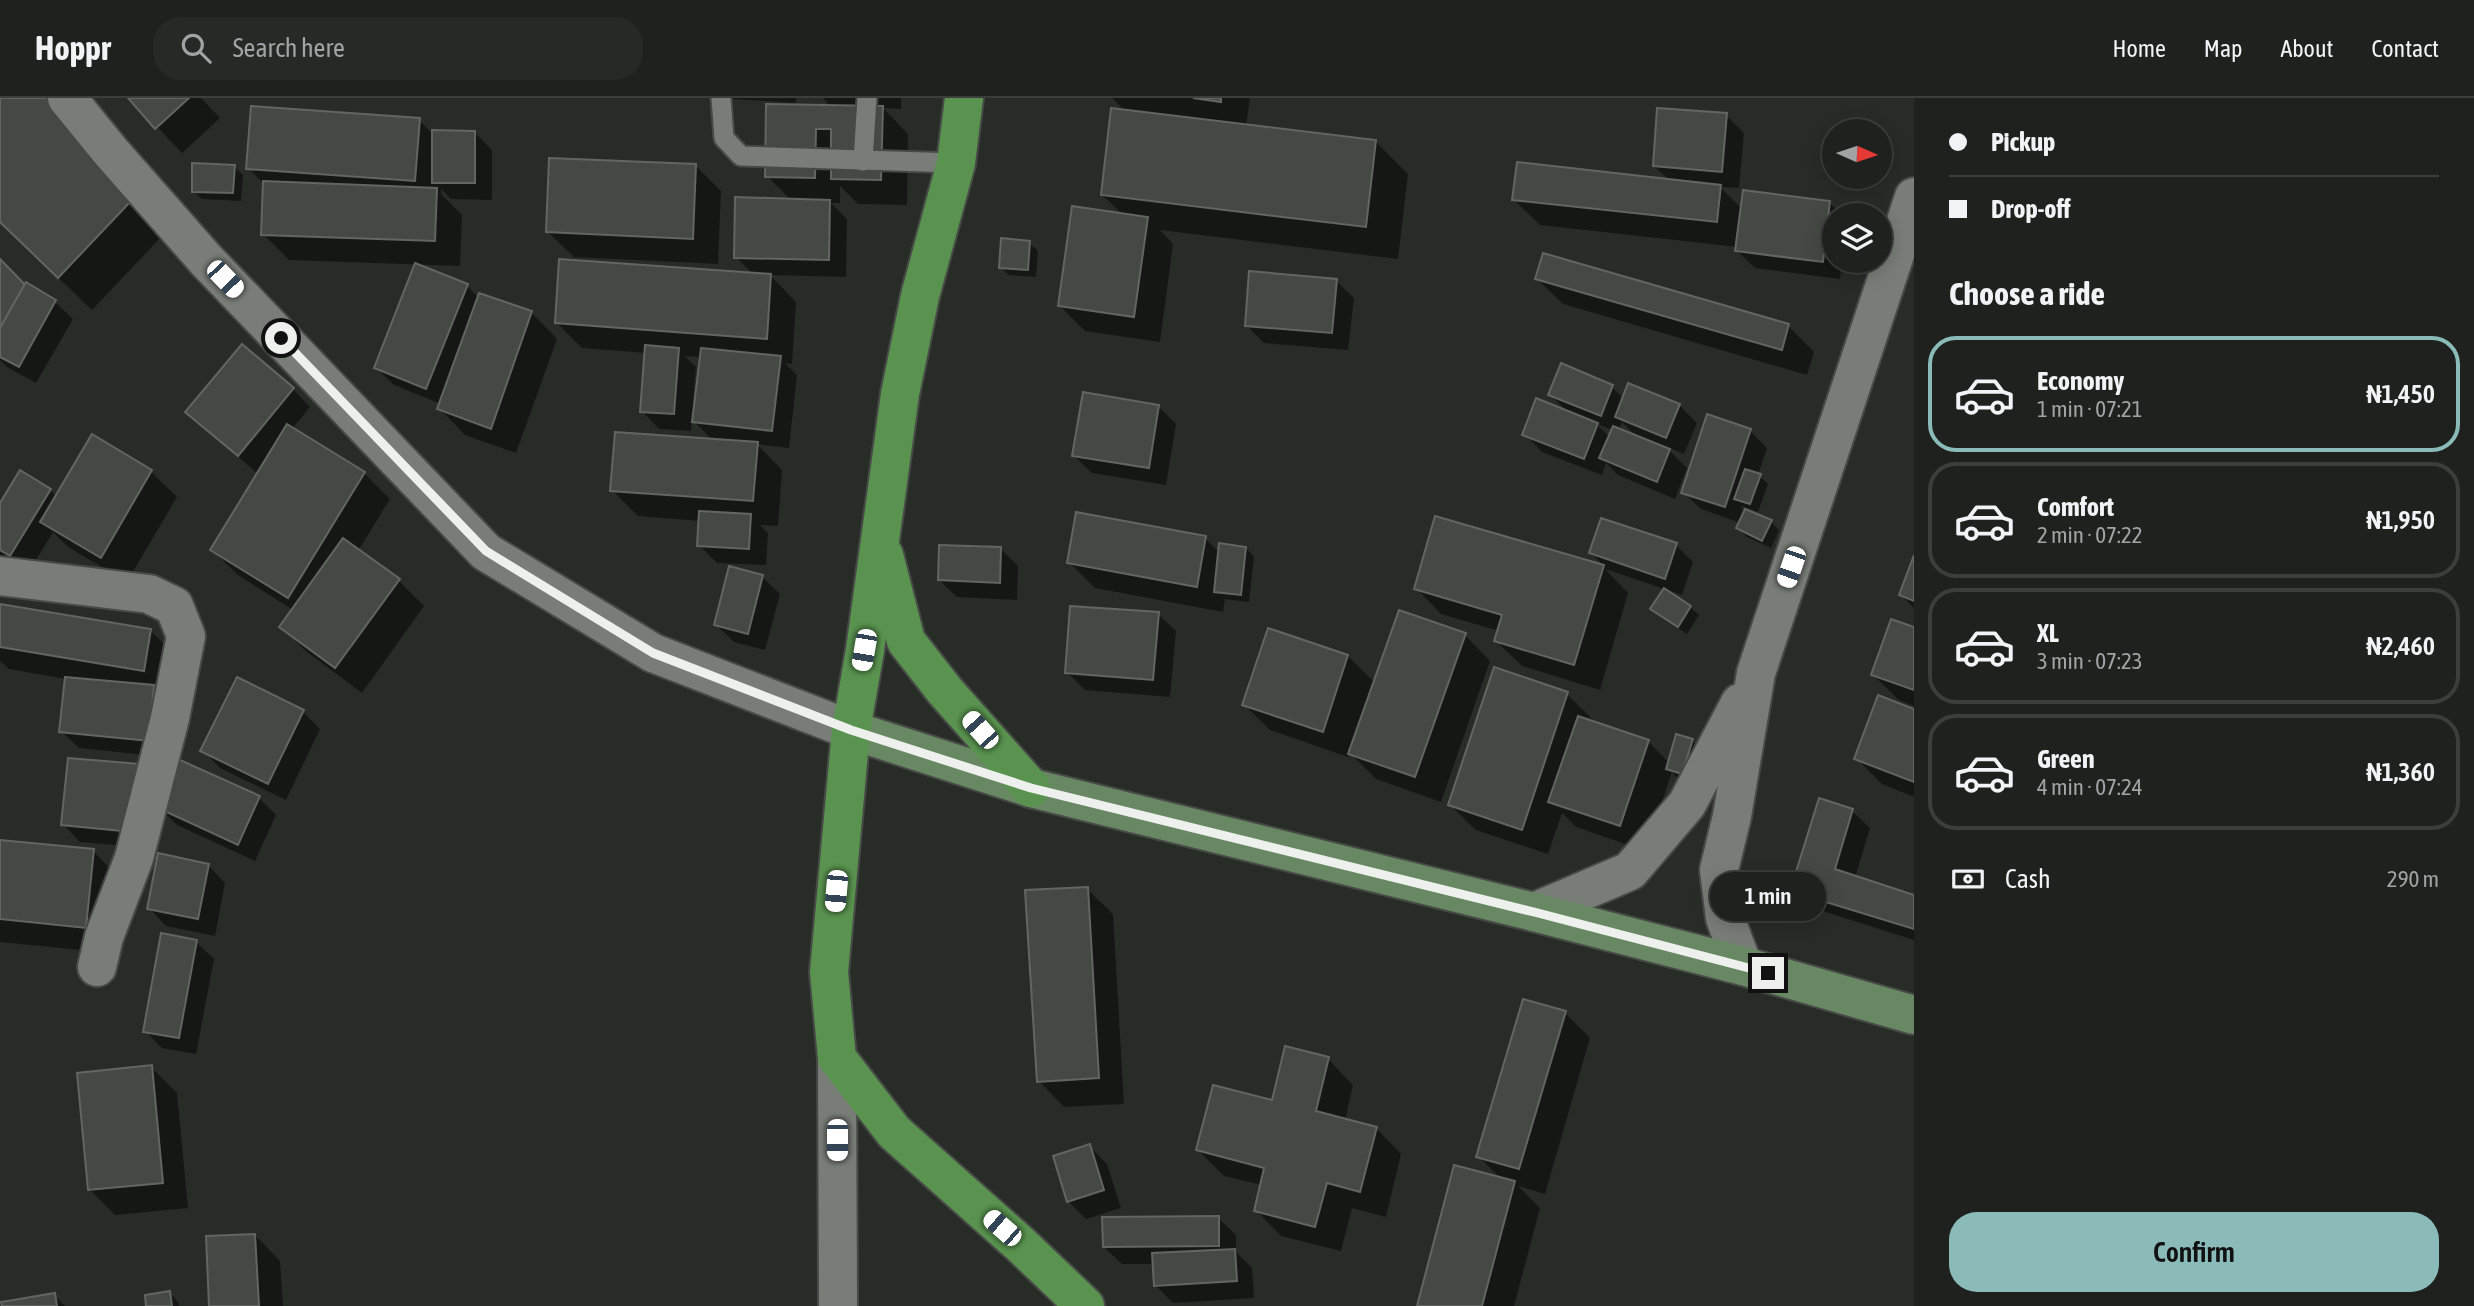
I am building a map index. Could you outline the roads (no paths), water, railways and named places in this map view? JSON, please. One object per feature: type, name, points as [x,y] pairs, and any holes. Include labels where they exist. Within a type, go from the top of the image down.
[{"type":"main road","points":[[964,98],[956,163],[920,296],[900,394],[851,730],[828,972],[837,1058],[894,1132],[1085,1306]]},
{"type":"main road","points":[[880,540],[906,641],[945,691],[1031,788]]},
{"type":"street","points":[[67,98],[206,260],[486,551],[653,653],[851,730],[1031,788],[1534,912],[1743,966],[1914,1015]]},
{"type":"street","points":[[1743,966],[1725,918],[1720,870],[1756,673],[1914,197]]},
{"type":"street","points":[[0,576],[149,594],[174,606],[186,636],[170,718],[134,858],[104,936],[97,967]]},
{"type":"street","points":[[1534,912],[1630,871],[1687,804],[1756,673]]},
{"type":"street","points":[[837,1058],[838,1306]]},
{"type":"lane","points":[[721,98],[724,138],[741,156],[956,163]]},
{"type":"lane","points":[[863,160],[867,98]]}]
